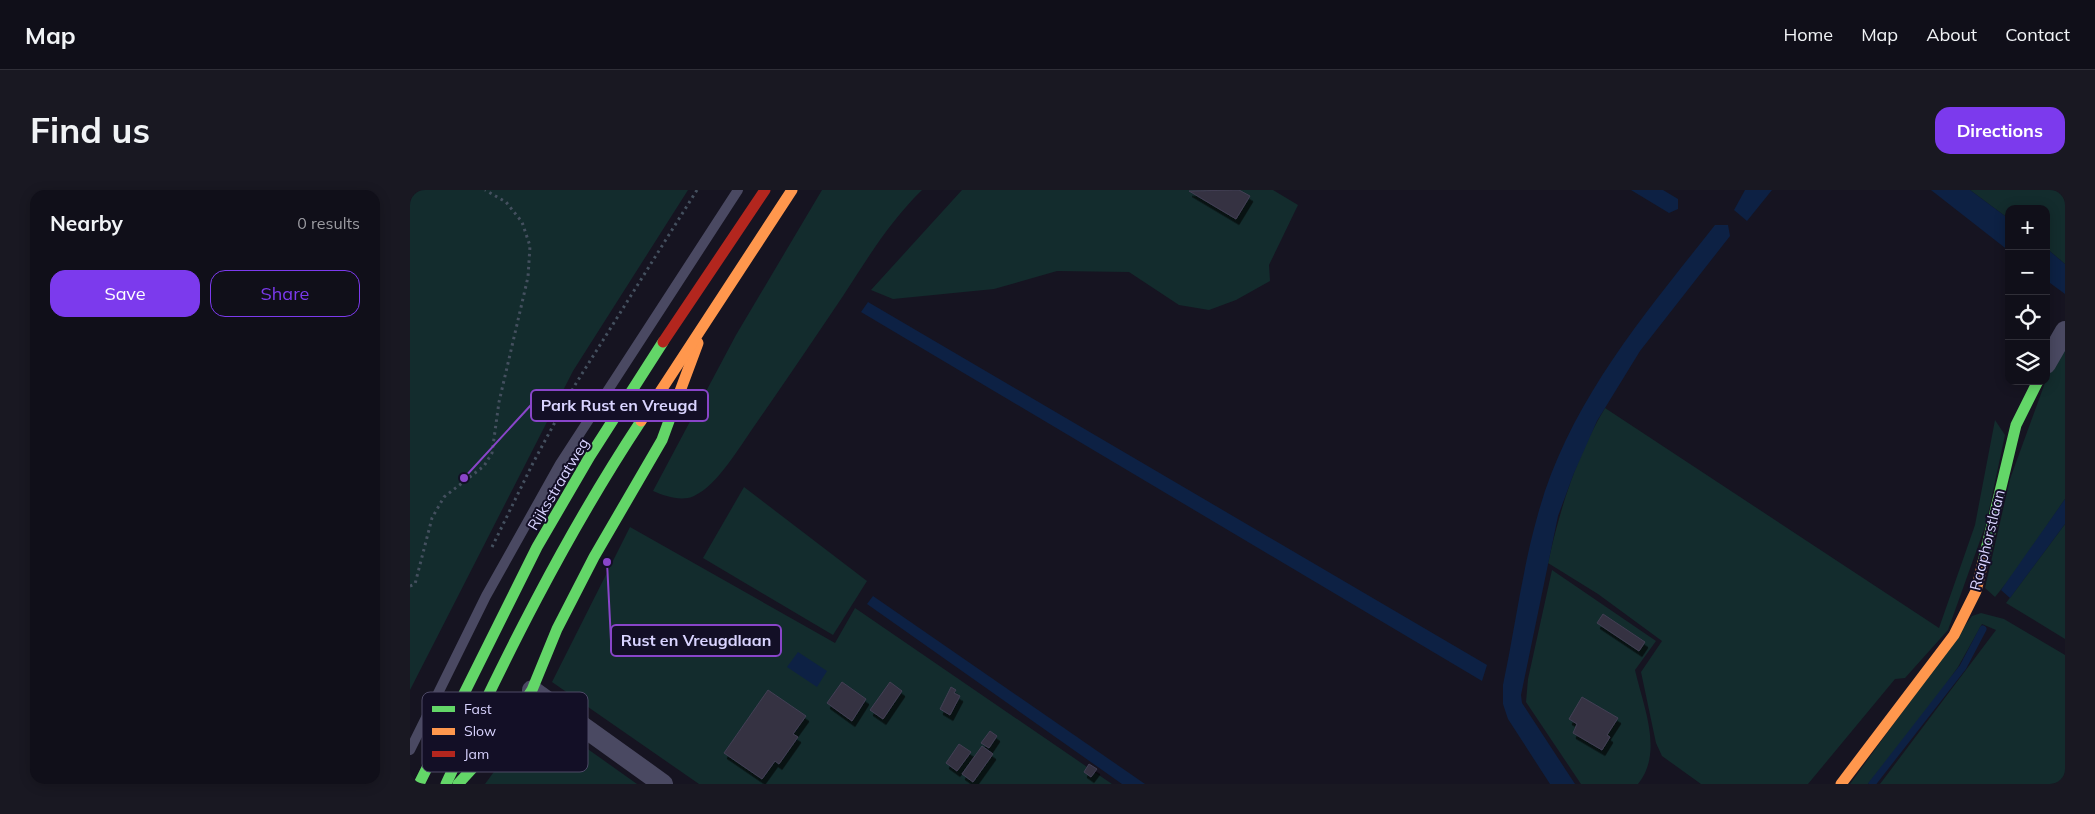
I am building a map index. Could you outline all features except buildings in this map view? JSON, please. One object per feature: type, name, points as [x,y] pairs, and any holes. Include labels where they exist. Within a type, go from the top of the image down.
[{"type":"main road","name":"Rijksstraatweg","points":[[463,692],[538,546],[619,412],[765,190]]},
{"type":"main road","points":[[489,692],[503,661],[559,558],[636,428],[792,190]]},
{"type":"main road","points":[[532,690],[558,629],[594,557],[662,440],[707,320]]},
{"type":"main road","name":"Raaphorstlaan","points":[[1841,784],[1954,635],[1976,591],[2016,425],[2036,385]]},
{"type":"main road","name":"Rijksstraatweg","points":[[419,784],[425,772]]},
{"type":"main road","points":[[446,784],[452,772]]},
{"type":"main road","points":[[458,784],[469,772]]},
{"type":"street","points":[[2050,357],[2065,331]]},
{"type":"street","points":[[588,730],[662,784]]},
{"type":"lane","name":"Rijksstraatweg","points":[[439,692],[486,596],[555,472],[738,190]]},
{"type":"lane","name":"Rijksstraatweg","points":[[410,750],[422,726]]},
{"type":"path","points":[[410,586],[415,584],[432,518],[444,497],[484,466],[492,453],[499,402],[521,314],[530,246],[522,222],[506,202],[485,190]]},
{"type":"path","name":"Rijksstraatweg","points":[[490,550],[533,463],[575,386],[697,190]]},
{"type":"green space","points":[[410,190],[688,190],[573,371],[410,690]]},
{"type":"green space","points":[[822,190],[922,190],[900,214],[880,241],[735,454],[712,483],[703,491],[689,498],[673,498],[653,491],[736,335]]},
{"type":"green space","points":[[962,190],[1273,190],[1298,205],[1269,265],[1270,281],[1236,300],[1209,310],[1179,305],[1129,272],[1057,271],[994,289],[893,299],[871,290]]},
{"type":"green space","points":[[1970,190],[2065,190],[2065,264],[2050,251],[2050,205],[2005,205],[2005,216]]},
{"type":"green space","points":[[2065,347],[2065,499],[2017,570],[1995,597],[1985,588],[2010,479],[2044,385],[2050,385],[2050,373]]},
{"type":"green space","points":[[1605,408],[1939,628],[1975,525],[1995,420],[2005,435],[1986,524],[1948,630],[1905,678],[1895,679],[1808,784],[1701,784],[1662,756],[1656,743],[1641,672],[1662,641],[1598,594],[1548,563],[1570,483],[1577,464]]},
{"type":"green space","points":[[744,487],[867,581],[833,635],[703,558]]},
{"type":"green space","points":[[2065,524],[2065,639],[2006,603]]},
{"type":"green space","points":[[630,527],[835,643],[855,608],[1112,784],[699,784],[588,707],[588,692],[566,692],[552,682]]},
{"type":"green space","points":[[1552,570],[1656,641],[1635,670],[1646,713],[1651,743],[1650,758],[1646,771],[1638,784],[1581,784],[1526,702],[1528,679]]},
{"type":"green space","points":[[1981,613],[2004,619],[2065,655],[2065,784],[1880,784],[1996,630],[1982,624],[1958,667],[1934,701],[1868,784],[1850,784],[1972,616]]},
{"type":"green space","points":[[588,749],[637,784],[485,784],[494,772],[588,772]]},
{"type":"water","points":[[1631,190],[1663,190],[1678,199],[1678,209],[1669,213]]},
{"type":"water","points":[[1745,190],[1772,190],[1747,221],[1734,210]]},
{"type":"water","points":[[1931,190],[1970,190],[2005,216],[2005,248]]},
{"type":"water","points":[[1715,225],[1728,225],[1730,236],[1640,351],[1597,421],[1574,473],[1558,516],[1521,695],[1522,703],[1575,784],[1550,784],[1508,719],[1503,704],[1503,685],[1523,578],[1538,514],[1552,473],[1569,434],[1589,397],[1636,326]]},
{"type":"water","points":[[2050,251],[2065,264],[2065,294],[2050,283]]},
{"type":"water","points":[[868,302],[1487,665],[1482,681],[861,312]]},
{"type":"water","points":[[2065,499],[2065,524],[2010,598],[2001,590]]},
{"type":"water","points":[[873,596],[1145,784],[1122,784],[867,604]]},
{"type":"water","points":[[798,652],[827,671],[817,687],[787,667]]},
{"type":"waterway","points":[[1872,784],[1963,667],[1983,629]]},
{"type":"traffic: fast","points":[[465,692],[537,547],[590,456],[663,342]]},
{"type":"traffic: fast","points":[[1983,562],[2016,425],[2036,385]]},
{"type":"traffic: fast","points":[[531,692],[557,629],[594,557],[662,440],[673,410]]},
{"type":"traffic: fast","points":[[490,692],[561,553],[613,464],[641,421]]},
{"type":"traffic: fast","points":[[419,784],[425,772]]},
{"type":"traffic: fast","points":[[446,784],[452,772]]},
{"type":"traffic: fast","points":[[458,784],[469,772]]},
{"type":"traffic: slow","points":[[641,421],[792,190]]},
{"type":"traffic: slow","points":[[673,410],[698,343]]},
{"type":"traffic: slow","points":[[1841,784],[1954,635],[1976,591],[1983,562]]},
{"type":"traffic: jam","points":[[663,342],[765,190]]},
{"type":"place","name":"Park Rust en Vreugd","points":[[464,478]]},
{"type":"place","name":"Rust en Vreugdlaan","points":[[607,562]]}]
